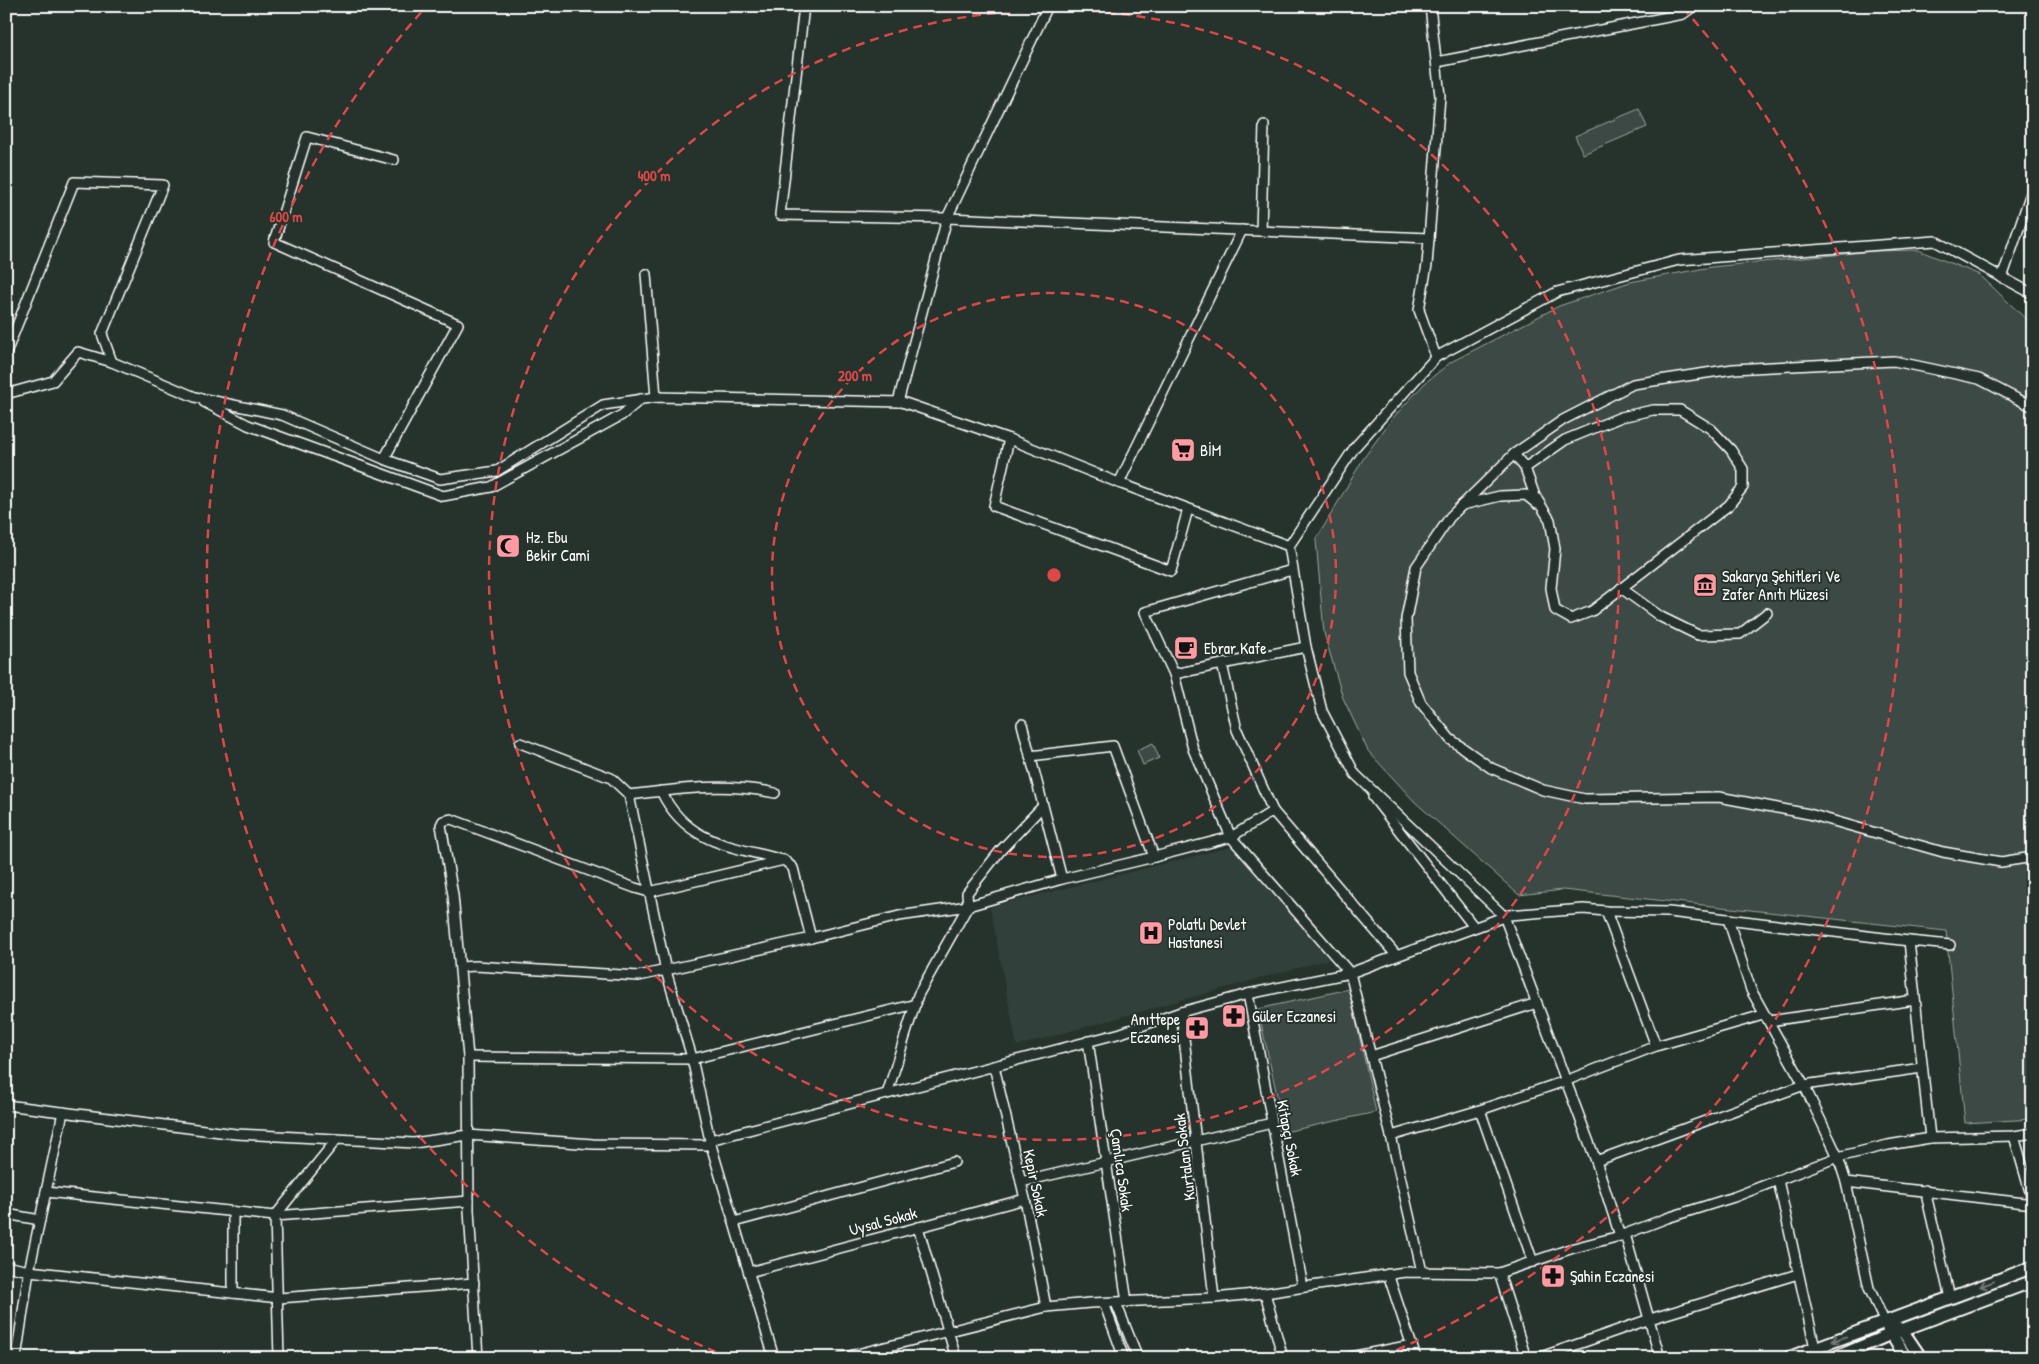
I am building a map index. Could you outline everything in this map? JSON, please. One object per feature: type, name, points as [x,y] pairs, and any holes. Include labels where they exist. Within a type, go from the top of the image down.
[{"type":"street","points":[[804,6],[780,214],[947,218],[1429,238]]},
{"type":"street","points":[[898,402],[947,218],[1048,6]]},
{"type":"street","points":[[1430,6],[1440,96],[1427,265],[1419,310],[1436,357]]},
{"type":"street","points":[[1436,62],[1683,14],[1694,6]]},
{"type":"street","points":[[1261,231],[1264,125]]},
{"type":"street","points":[[384,460],[458,324],[274,242],[308,137],[394,160]]},
{"type":"street","points":[[6,353],[74,182],[163,185],[102,334],[112,362]]},
{"type":"street","points":[[2002,278],[2033,187]]},
{"type":"street","points":[[1119,483],[1242,230]]},
{"type":"street","points":[[1474,928],[1355,774],[1322,711],[1306,647],[1289,546],[1355,447],[1436,357],[1557,292],[1679,260],[1935,241],[2033,294]]},
{"type":"street","points":[[646,274],[656,397]]},
{"type":"street","points":[[6,394],[53,381],[78,352],[112,362],[194,397],[248,425],[443,496],[491,487],[622,415],[641,399]]},
{"type":"street","points":[[2033,407],[1979,379],[1894,361],[1733,369],[1633,384],[1563,420],[1514,454],[1450,517],[1416,567],[1406,620],[1408,672],[1422,703],[1450,739],[1491,768],[1543,790],[1585,799],[1719,797],[1809,814],[1943,852],[2001,862],[2033,857]]},
{"type":"street","points":[[194,397],[282,415],[384,460],[440,479],[497,471],[603,405],[656,397],[898,402],[1009,438],[1119,483],[1289,546]]},
{"type":"street","points":[[1514,454],[1525,468],[1534,496],[1550,520],[1555,549],[1551,588],[1555,610],[1571,619],[1592,611],[1729,505],[1743,487],[1743,469],[1731,450],[1711,429],[1680,410],[1653,410],[1620,416],[1565,440],[1525,468]]},
{"type":"street","points":[[1009,438],[994,506],[1171,571],[1188,509]]},
{"type":"street","points":[[1462,505],[1500,496],[1526,495],[1542,508]]},
{"type":"street","points":[[1292,570],[1145,612],[1174,674],[1193,749],[1231,837],[1350,973],[1422,1272]]},
{"type":"street","points":[[1621,588],[1661,617],[1698,635],[1740,634],[1767,612]]},
{"type":"street","points":[[1174,674],[1306,647]]},
{"type":"street","points":[[1222,664],[1237,730],[1273,811],[1396,955]]},
{"type":"street","points":[[1022,724],[1062,879]]},
{"type":"street","points":[[520,743],[611,778],[628,795],[666,971],[692,1059],[711,1143],[774,1358]]},
{"type":"street","points":[[1030,756],[1113,746],[1154,858]]},
{"type":"street","points":[[1355,774],[1504,916],[1623,1235],[1660,1358]]},
{"type":"street","points":[[628,795],[720,786],[752,788],[775,793]]},
{"type":"street","points":[[661,791],[668,807],[677,818],[704,838],[784,860],[793,868],[811,938]]},
{"type":"street","points":[[887,1094],[918,995],[968,906],[966,893],[1000,851],[1042,807]]},
{"type":"street","points":[[461,967],[475,966],[639,976],[666,971],[899,916],[968,906],[1062,879],[1154,858],[1231,837],[1273,811]]},
{"type":"street","points":[[478,1358],[469,1202],[468,1057],[453,895],[441,825],[445,819],[451,819],[649,892],[784,860]]},
{"type":"street","points":[[6,1105],[236,1134],[414,1143],[468,1135],[593,1144],[711,1143],[887,1094],[1121,1033],[1181,1012],[1248,994],[1350,973],[1504,916],[1582,909],[1669,912],[1909,942],[1950,945]]},
{"type":"street","points":[[1606,911],[1656,1046]]},
{"type":"street","points":[[1728,919],[1751,990],[1804,1085],[1838,1157],[1846,1182],[1869,1288],[1885,1323],[1897,1332],[1921,1358]]},
{"type":"street","points":[[1909,942],[1930,1138]]},
{"type":"street","name":"Kitapçı Sokak","points":[[1248,994],[1302,1287]]},
{"type":"street","points":[[1390,1136],[1480,1110],[1565,1081],[1656,1046],[1766,1018],[1915,1000]]},
{"type":"street","points":[[1371,1056],[1537,1003]]},
{"type":"street","points":[[468,1057],[692,1059],[916,1004]]},
{"type":"street","name":"Kurtalan Sokak","points":[[1181,1012],[1214,1298]]},
{"type":"street","name":"Çamlıca Sokak","points":[[1088,1041],[1127,1302]]},
{"type":"street","name":"Kepir Sokak","points":[[994,1066],[1025,1199],[1046,1308]]},
{"type":"street","points":[[1596,1161],[1804,1085],[1922,1068]]},
{"type":"street","points":[[1480,1110],[1533,1262]]},
{"type":"street","points":[[16,1358],[29,1271],[63,1112]]},
{"type":"street","points":[[1021,1182],[1272,1123]]},
{"type":"street","points":[[841,1358],[1046,1308],[1104,1303],[1214,1298],[1265,1293],[1388,1274],[1422,1272],[1500,1273],[1623,1235],[1838,1157],[1888,1145],[1930,1138],[2014,1136],[2033,1133]]},
{"type":"street","points":[[1846,1182],[2033,1203],[2014,1136]]},
{"type":"street","points":[[279,1358],[279,1298],[275,1216],[337,1139]]},
{"type":"street","points":[[734,1222],[954,1162]]},
{"type":"street","points":[[1778,1180],[1815,1348]]},
{"type":"street","points":[[1926,1190],[1950,1298]]},
{"type":"street","points":[[46,1192],[275,1216],[469,1202]]},
{"type":"street","name":"Uysal Sokak","points":[[749,1272],[1025,1199]]},
{"type":"street","points":[[233,1212],[233,1293]]},
{"type":"street","points":[[6,1214],[40,1220]]},
{"type":"street","points":[[918,1227],[956,1358]]},
{"type":"street","points":[[6,1266],[29,1271],[279,1298],[474,1283]]},
{"type":"street","points":[[1788,1358],[2033,1267]]},
{"type":"street","points":[[1500,1273],[1526,1358]]},
{"type":"street","points":[[1388,1274],[1416,1358]]},
{"type":"street","points":[[1538,1358],[1650,1320],[1798,1274]]},
{"type":"street","points":[[1834,1358],[1897,1332],[2033,1281]]},
{"type":"street","points":[[1265,1293],[1283,1358]]},
{"type":"street","points":[[1104,1303],[1124,1358]]},
{"type":"street","points":[[1116,1303],[1138,1358]]},
{"type":"street","points":[[1897,1332],[1906,1358]]},
{"type":"street","points":[[1345,1358],[1412,1345]]},
{"type":"shaded area","points":[[1639,109],[1647,127],[1583,154],[1575,136]]},
{"type":"shaded area","points":[[1918,250],[1980,275],[2033,326],[2033,1119],[1965,1123],[1946,931],[1563,890],[1519,895],[1415,802],[1368,751],[1343,698],[1324,633],[1316,540],[1363,459],[1392,419],[1425,383],[1451,362],[1559,306],[1630,282],[1711,267],[1874,251]]},
{"type":"shaded area","points":[[1153,743],[1159,758],[1143,765],[1137,750]]},
{"type":"shaded area","name":"Polatlı Devlet Hastanesi","points":[[1235,846],[1329,959],[1017,1046],[990,907]]},
{"type":"shaded area","points":[[1349,989],[1376,1112],[1285,1132],[1258,1009]]},
{"type":"place","name":"BİM","points":[[1183,450]]},
{"type":"place","name":"Hz. Ebu Bekir Cami","points":[[508,546]]},
{"type":"place","name":"Sakarya Şehitleri Ve Zafer Anıtı Müzesi","points":[[1705,585]]},
{"type":"place","name":"Ebrar Kafe","points":[[1186,648]]},
{"type":"place","name":"Polatlı Devlet Hastanesi","points":[[1151,933]]},
{"type":"place","name":"Güler Eczanesi","points":[[1234,1016]]},
{"type":"place","name":"Anıttepe Eczanesi","points":[[1197,1028]]},
{"type":"place","name":"Şahin Eczanesi","points":[[1553,1276]]}]
